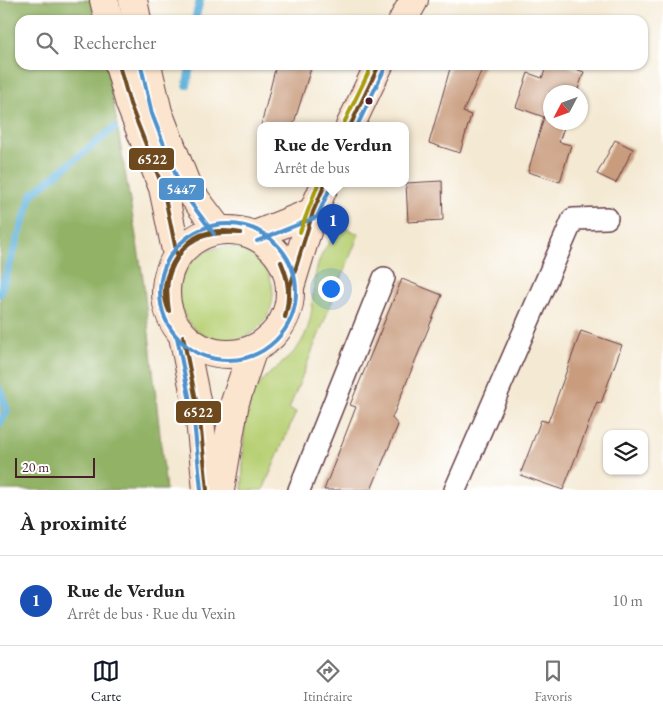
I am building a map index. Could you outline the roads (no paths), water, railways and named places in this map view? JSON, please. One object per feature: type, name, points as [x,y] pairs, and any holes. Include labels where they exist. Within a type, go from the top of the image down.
[{"type":"main road","points":[[104,0],[108,15]]},
{"type":"main road","points":[[133,0],[136,15]]},
{"type":"main road","points":[[406,15],[414,0]]},
{"type":"main road","points":[[120,70],[130,104],[163,188],[177,255]]},
{"type":"main road","points":[[148,70],[158,112],[188,189],[219,230]]},
{"type":"main road","points":[[352,122],[376,70]]},
{"type":"main road","points":[[290,287],[313,212],[324,187]]},
{"type":"main road","points":[[255,235],[313,212]]},
{"type":"main road","points":[[219,230],[238,230],[255,235],[272,248],[284,266],[290,287],[290,302],[285,317],[272,336],[253,349],[235,354],[216,353],[198,347],[183,336],[173,322],[166,305],[165,288],[169,270],[177,255],[189,243],[203,234],[219,230]]},
{"type":"main road","points":[[183,336],[200,420],[207,490]]},
{"type":"main road","points":[[220,490],[234,402],[253,349]]},
{"type":"street","points":[[455,490],[574,219],[607,218]]},
{"type":"street","points":[[300,490],[384,278]]},
{"type":"waterway","points":[[196,15],[200,0]]},
{"type":"waterway","points":[[187,85],[189,70]]},
{"type":"waterway","points":[[0,294],[32,194],[114,128]]},
{"type":"waterway","points":[[0,390],[7,411],[0,423]]},
{"type":"place","name":"Rue de Verdun","points":[[333,245]]}]
